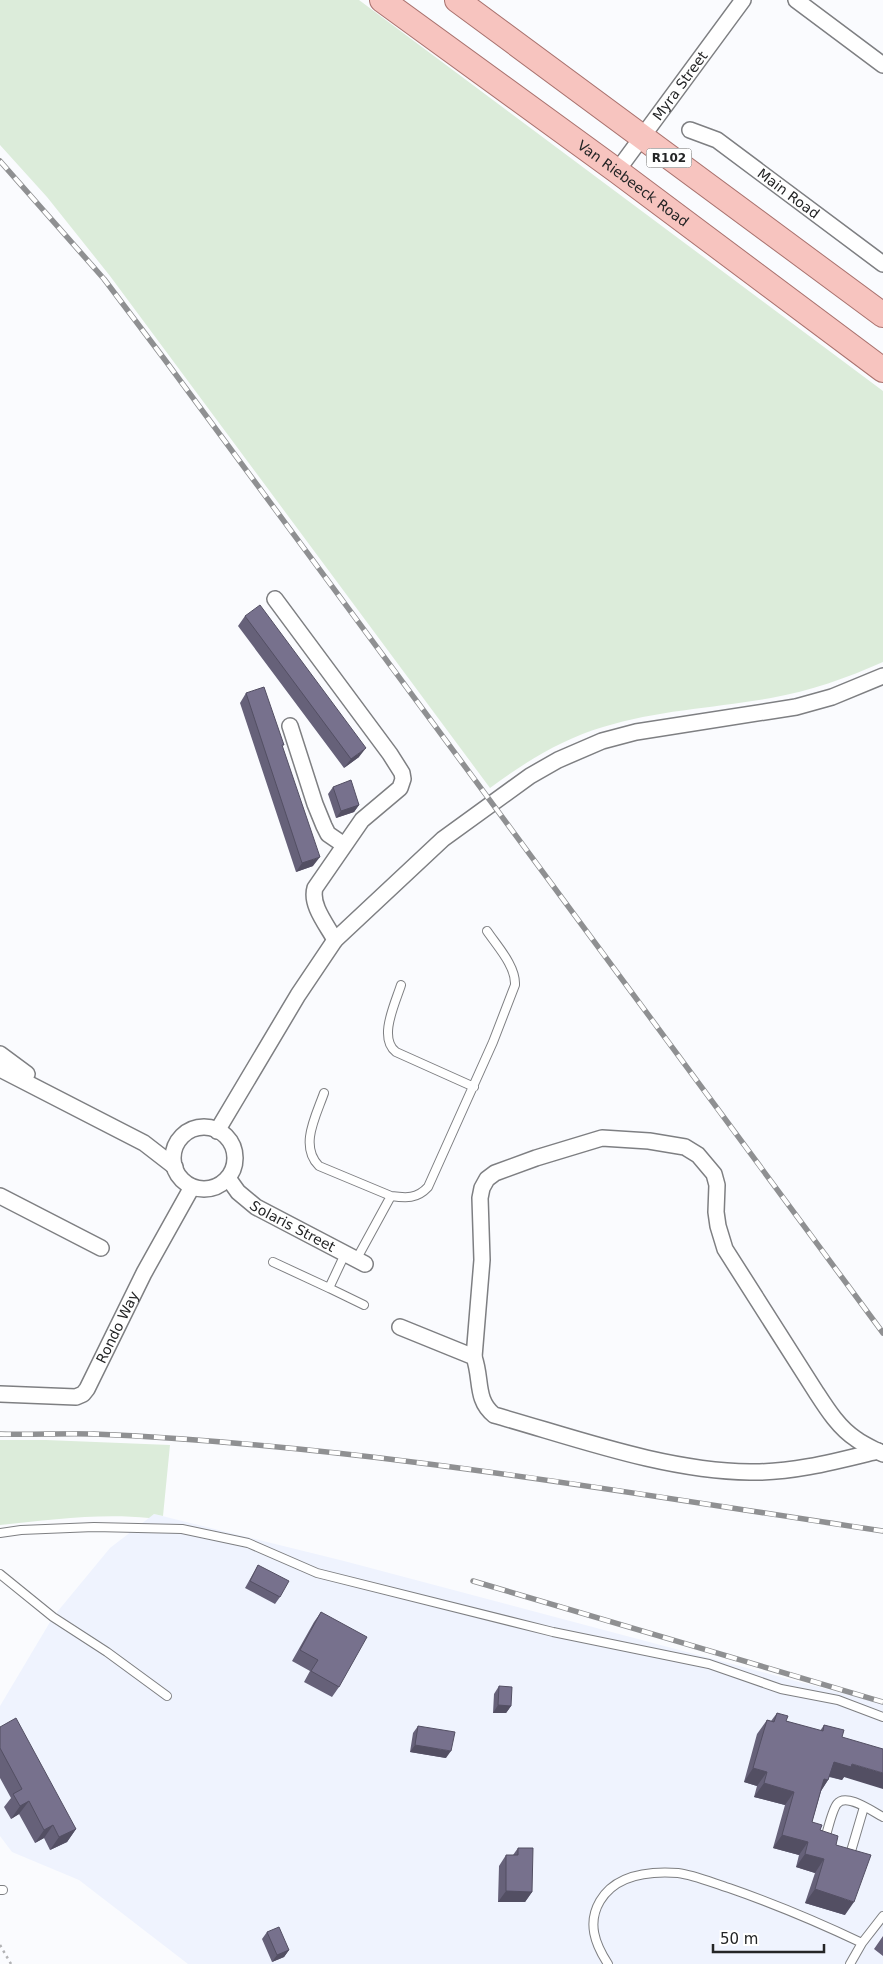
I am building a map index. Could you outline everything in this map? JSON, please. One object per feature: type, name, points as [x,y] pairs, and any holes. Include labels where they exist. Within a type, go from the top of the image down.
[{"type":"main road","name":"Van Riebeeck Road","points":[[382,0],[617,171],[883,370]]},
{"type":"main road","name":"R102","points":[[456,0],[883,315]]},
{"type":"street","name":"Myra Street","points":[[617,171],[743,0]]},
{"type":"street","points":[[796,0],[883,65]]},
{"type":"street","name":"Main Road","points":[[690,130],[717,140],[883,264]]},
{"type":"street","points":[[275,599],[402,772],[403,779],[400,788],[362,820],[315,888],[313,895],[335,940]]},
{"type":"street","points":[[217,1130],[298,995],[335,940],[443,839],[530,776],[565,757],[602,741],[636,732],[796,707],[832,696],[883,676]]},
{"type":"street","points":[[290,726],[324,826],[328,834],[344,845]]},
{"type":"street","points":[[0,1054],[46,1093]]},
{"type":"street","points":[[0,1069],[144,1143],[175,1167]]},
{"type":"street","points":[[0,1078],[46,1093]]},
{"type":"street","points":[[201,1128],[217,1130],[230,1140],[235,1155],[235,1163],[228,1178],[208,1189],[192,1186],[179,1176],[175,1167],[174,1154],[179,1142],[186,1134],[194,1130],[201,1128]]},
{"type":"street","points":[[602,1138],[685,1147],[698,1155],[714,1174],[717,1185],[716,1212],[718,1226],[728,1254],[829,1412],[855,1439],[880,1452],[790,1469],[751,1472],[706,1469],[660,1460],[494,1415],[486,1409],[481,1399],[474,1357],[482,1260],[480,1198],[482,1188],[487,1179],[495,1173],[536,1158],[602,1138]]},
{"type":"street","points":[[144,1143],[179,1142]]},
{"type":"street","name":"Solaris Street","points":[[228,1178],[238,1192],[251,1204],[356,1259]]},
{"type":"street","name":"Rondo Way","points":[[0,1394],[76,1397],[83,1394],[144,1273],[192,1186]]},
{"type":"street","points":[[0,1196],[101,1248]]},
{"type":"street","points":[[400,1327],[474,1357]]},
{"type":"lane","points":[[324,1093],[310,1132],[309,1150],[314,1161],[319,1166],[391,1196],[404,1198],[421,1195],[428,1187],[474,1086],[515,985],[513,972],[487,931]]},
{"type":"lane","points":[[401,985],[387,1034],[389,1045],[396,1052],[474,1086]]},
{"type":"lane","points":[[329,1288],[356,1259],[391,1196]]},
{"type":"lane","points":[[273,1262],[364,1305]]},
{"type":"lane","points":[[0,1533],[21,1530],[94,1527],[182,1529],[248,1543],[317,1573],[553,1632],[709,1664],[781,1689],[838,1700],[883,1717]]},
{"type":"lane","points":[[0,1574],[53,1617],[107,1652],[167,1696]]},
{"type":"lane","points":[[825,1838],[837,1804],[842,1800],[849,1799],[883,1817]]},
{"type":"lane","points":[[849,1858],[864,1807]]},
{"type":"lane","points":[[608,1964],[600,1952],[592,1927],[595,1910],[603,1896],[616,1884],[632,1876],[655,1873],[679,1873],[759,1898],[804,1916],[862,1943]]},
{"type":"lane","points":[[850,1964],[862,1943],[883,1916]]},
{"type":"path","points":[[0,1945],[11,1964]]},
{"type":"shaded area","points":[[154,1514],[344,1561],[883,1704],[883,1964],[188,1964],[79,1880],[12,1852],[0,1836],[0,1706],[53,1617],[110,1548]]},
{"type":"green space","points":[[0,0],[359,0],[883,391],[883,662],[800,692],[666,713],[603,727],[573,738],[544,752],[490,788],[110,276],[47,197],[0,145]]},
{"type":"green space","points":[[0,1440],[170,1445],[163,1516],[154,1514],[149,1518],[112,1516],[56,1519],[0,1525]]},
{"type":"building","points":[[260,605],[366,748],[351,759],[245,616]]},
{"type":"building","points":[[264,687],[320,857],[302,863],[246,693]]},
{"type":"building","points":[[351,780],[359,805],[341,811],[333,787]]},
{"type":"building","points":[[258,1565],[289,1581],[280,1597],[250,1581]]},
{"type":"building","points":[[321,1612],[367,1637],[339,1687],[311,1671],[318,1660],[300,1650]]},
{"type":"building","points":[[499,1686],[512,1687],[511,1706],[498,1705]]},
{"type":"building","points":[[777,1713],[788,1716],[786,1721],[823,1731],[824,1725],[844,1730],[842,1737],[883,1749],[883,1773],[852,1764],[851,1767],[834,1762],[828,1780],[824,1779],[812,1822],[822,1825],[820,1830],[838,1836],[836,1845],[871,1855],[854,1902],[815,1889],[824,1859],[805,1854],[808,1842],[782,1835],[794,1792],[764,1783],[767,1772],[753,1768],[767,1720],[774,1722]]},
{"type":"building","points":[[16,1718],[76,1829],[59,1837],[53,1825],[44,1830],[29,1801],[20,1806],[13,1794],[22,1789],[0,1748],[0,1727]]},
{"type":"building","points":[[418,1726],[455,1732],[451,1751],[415,1745]]},
{"type":"building","points":[[518,1848],[533,1848],[532,1892],[506,1891],[506,1855],[518,1855]]},
{"type":"building","points":[[279,1927],[289,1950],[277,1955],[267,1932]]},
{"type":"railway","points":[[0,161],[104,279],[883,1333]]},
{"type":"railway","points":[[0,1434],[94,1434],[292,1448],[490,1472],[883,1531]]},
{"type":"railway","points":[[473,1581],[883,1702]]}]
